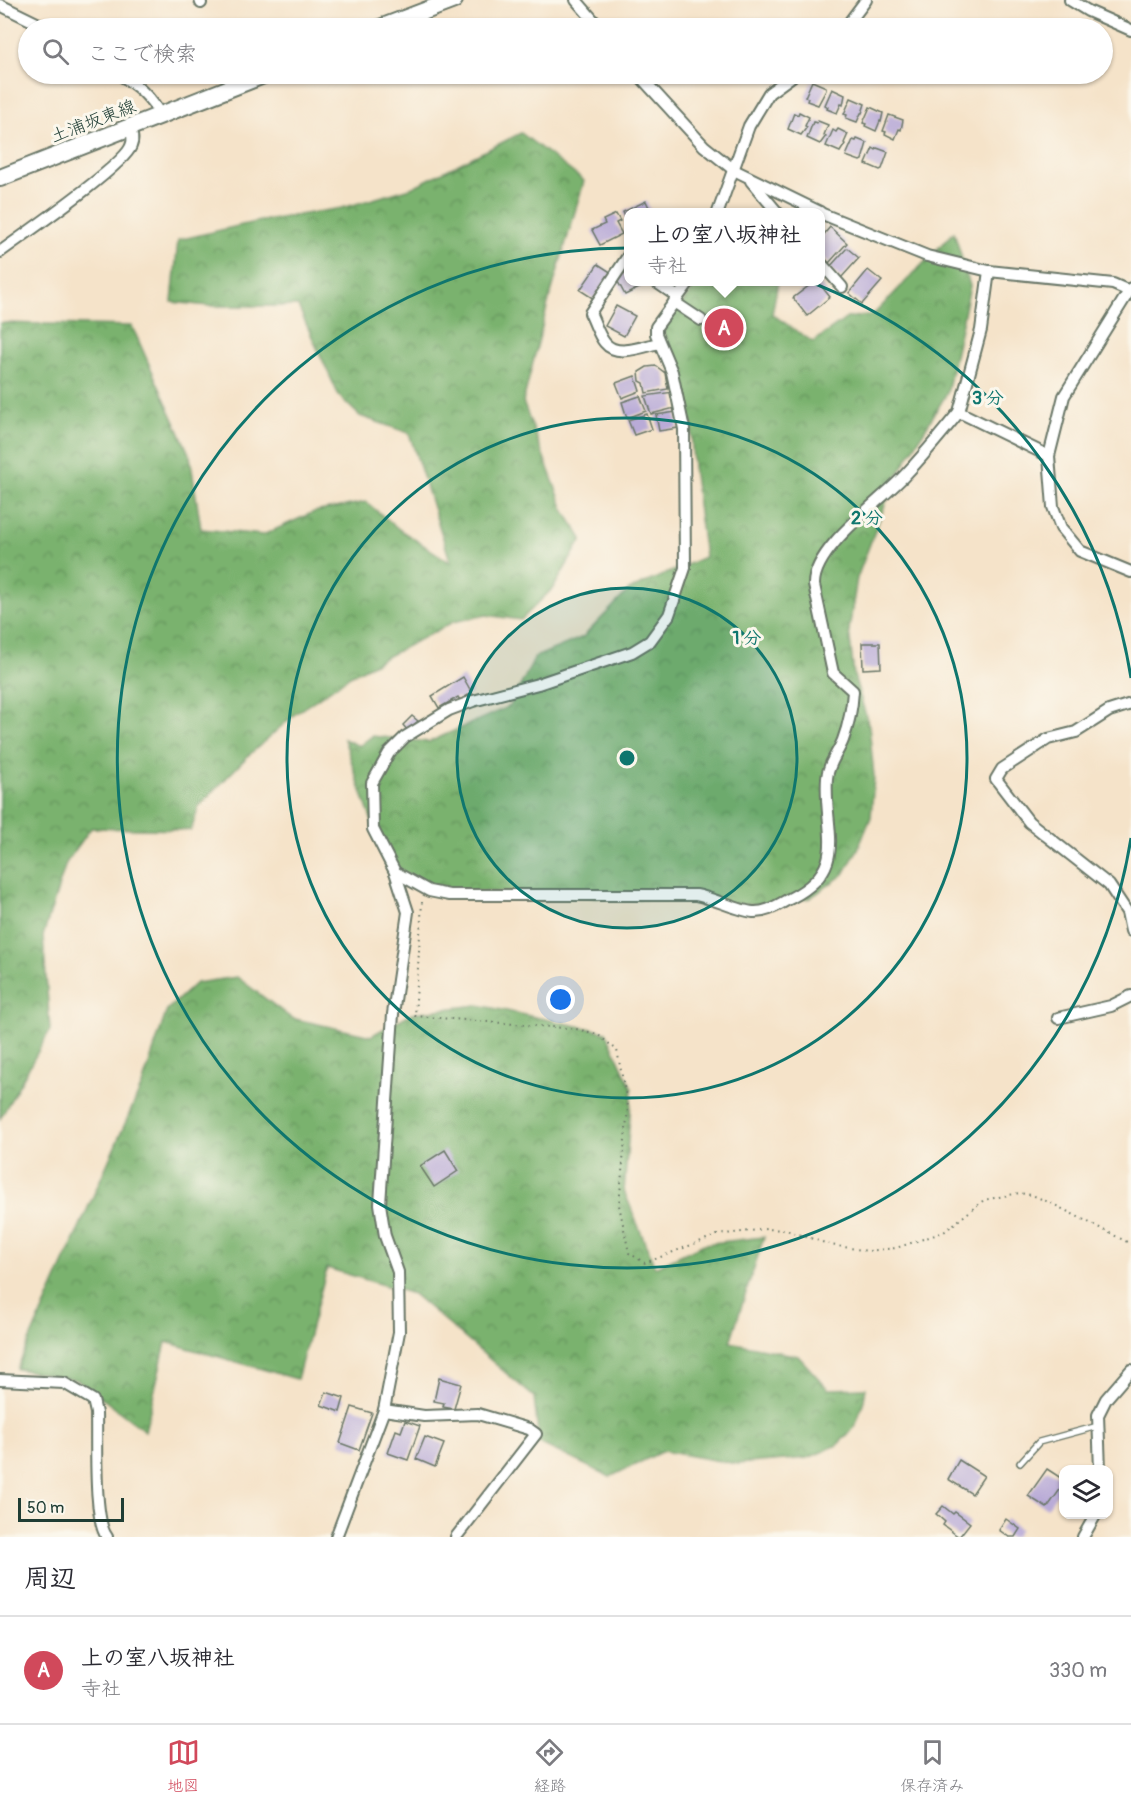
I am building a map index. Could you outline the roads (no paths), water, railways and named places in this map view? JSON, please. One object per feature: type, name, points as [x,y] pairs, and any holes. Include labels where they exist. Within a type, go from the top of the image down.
[{"type":"main road","points":[[407,18],[454,0]]},
{"type":"main road","name":"土浦坂東線","points":[[0,178],[242,84]]},
{"type":"street","points":[[576,0],[591,18]]},
{"type":"street","points":[[852,18],[866,0]]},
{"type":"street","points":[[1070,0],[1104,18]]},
{"type":"street","points":[[0,5],[27,18]]},
{"type":"street","points":[[1113,22],[1131,30]]},
{"type":"street","points":[[135,84],[152,100],[160,116]]},
{"type":"street","points":[[647,84],[704,146],[734,170],[810,208]]},
{"type":"street","points":[[720,208],[749,126],[769,93],[781,84]]},
{"type":"street","points":[[0,252],[102,176],[125,156],[131,146],[133,136],[129,128]]},
{"type":"street","points":[[747,176],[773,208]]},
{"type":"street","points":[[825,215],[927,256],[989,271],[1113,284],[1130,289],[1064,396],[1050,456],[1053,507],[1061,528],[1080,551],[1131,572]]},
{"type":"street","points":[[624,262],[590,313],[605,344],[620,351],[660,343]]},
{"type":"street","points":[[825,268],[842,287]]},
{"type":"street","points":[[395,872],[429,891],[449,895],[696,895],[713,898],[751,912],[765,911],[805,891],[821,877],[831,848],[827,812],[827,775],[852,714],[854,691],[833,673],[814,585],[814,573],[850,525],[905,476],[958,412],[981,330],[989,271]]},
{"type":"street","points":[[661,286],[701,320]]},
{"type":"street","points":[[336,1537],[384,1410],[399,1332],[398,1272],[385,1236],[380,1204],[393,1014],[408,912],[395,872],[373,829],[372,783],[389,753],[405,737],[449,710],[473,701],[538,684],[632,652],[650,641],[669,615],[685,568],[684,429],[672,372],[656,334],[656,327],[686,286]]},
{"type":"street","points":[[958,412],[1050,456]]},
{"type":"street","points":[[1131,704],[1109,711],[1076,732],[1048,739],[1002,769],[996,779],[1029,822],[1109,885],[1127,912],[1131,931]]},
{"type":"street","points":[[1059,1018],[1111,1006],[1131,996]]},
{"type":"street","points":[[1100,1465],[1098,1415],[1106,1399],[1131,1370]]},
{"type":"street","points":[[0,1380],[64,1383],[93,1400],[96,1413],[99,1508],[104,1533],[107,1537]]},
{"type":"street","points":[[384,1410],[424,1416],[478,1414],[529,1429],[536,1434],[456,1537]]},
{"type":"street","points":[[1083,1537],[1094,1519]]},
{"type":"lane","points":[[1020,1463],[1039,1442],[1098,1426]]},
{"type":"place","name":"上の室八坂神社","points":[[724,328]]}]
